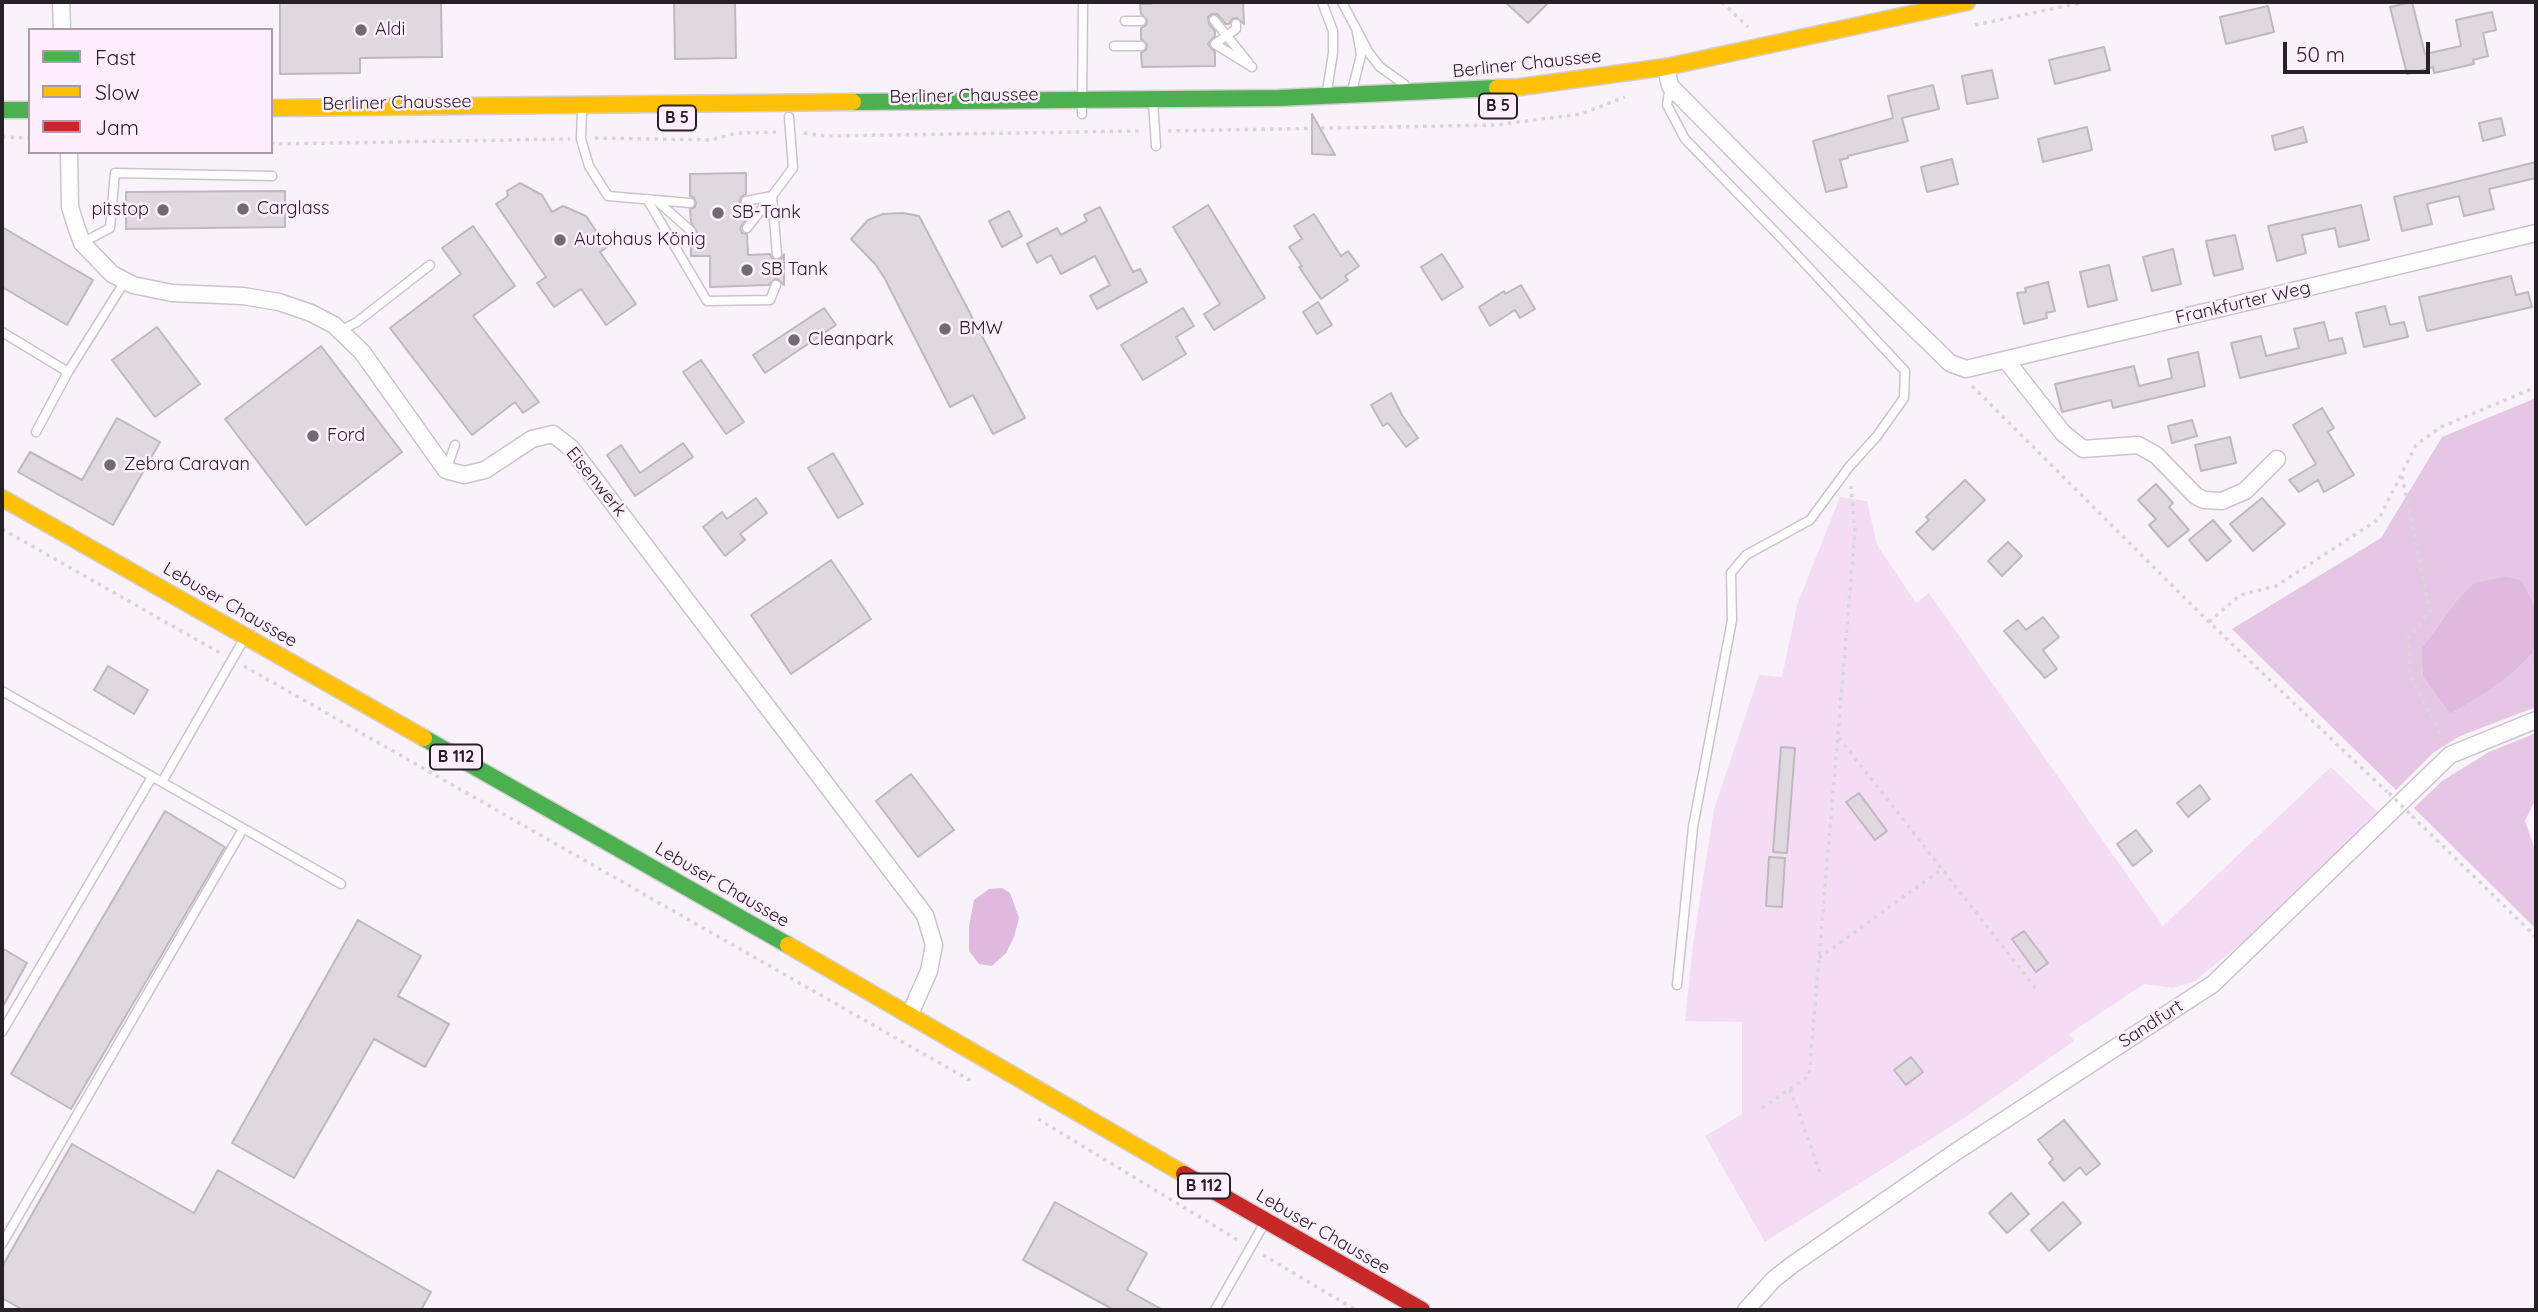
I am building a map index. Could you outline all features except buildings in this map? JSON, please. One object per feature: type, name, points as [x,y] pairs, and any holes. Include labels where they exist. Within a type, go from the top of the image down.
[{"type":"main road","name":"Berliner Chaussee","points":[[1572,97],[1659,69],[1967,2]]},
{"type":"main road","name":"Berliner Chaussee","points":[[1153,106],[1278,98],[1329,99],[1520,87],[1659,69]]},
{"type":"main road","name":"Berliner Chaussee","points":[[339,123],[582,112],[1153,106],[1363,110]]},
{"type":"main road","name":"Berliner Chaussee","points":[[273,108],[789,117],[1082,107]]},
{"type":"main road","points":[[2,110],[28,110]]},
{"type":"main road","name":"Lebuser Chaussee","points":[[2,498],[910,1014],[986,1061],[1422,1310]]},
{"type":"street","points":[[61,2],[62,28]]},
{"type":"street","points":[[1659,69],[1670,86],[1950,363]]},
{"type":"street","points":[[69,154],[70,207],[82,243],[112,274],[133,285],[172,292],[243,296],[279,302],[311,313],[334,325],[362,352],[446,470]]},
{"type":"street","name":"Frankfurter Weg","points":[[1950,363],[1966,369],[2536,233]]},
{"type":"street","points":[[2006,360],[2063,433],[2083,449],[2138,444],[2156,455],[2196,496],[2204,500],[2222,500],[2245,491],[2277,459]]},
{"type":"street","name":"Eisenwerk","points":[[446,470],[464,475],[485,470],[532,439],[553,434],[571,448],[925,915],[934,945],[929,971],[910,1014]]},
{"type":"street","name":"Sandfurt","points":[[1746,1310],[1774,1279],[1792,1265],[1957,1151],[2213,984],[2450,755],[2536,720]]},
{"type":"lane","points":[[1082,107],[1083,2]]},
{"type":"lane","points":[[1322,2],[1333,31],[1329,99]]},
{"type":"lane","points":[[1342,2],[1369,54],[1380,67],[1400,82],[1423,93]]},
{"type":"lane","points":[[1214,20],[1227,35],[1252,67],[1215,44],[1227,35],[1236,29],[1236,24]]},
{"type":"lane","points":[[1125,22],[1141,21]]},
{"type":"lane","points":[[1347,98],[1361,55],[1357,32]]},
{"type":"lane","points":[[1114,46],[1141,46]]},
{"type":"lane","points":[[1670,86],[1667,105],[1685,139],[1786,242],[1905,370],[1904,398],[1810,520],[1746,555],[1731,573],[1732,620],[1693,827],[1677,985]]},
{"type":"lane","points":[[1153,106],[1156,146]]},
{"type":"lane","points":[[582,112],[581,139],[589,166],[608,195],[690,202]]},
{"type":"lane","points":[[747,228],[793,168],[789,117]]},
{"type":"lane","points":[[82,243],[110,228],[115,173],[272,176]]},
{"type":"lane","points":[[746,201],[772,196]]},
{"type":"lane","points":[[772,196],[776,254]]},
{"type":"lane","points":[[651,199],[691,231]]},
{"type":"lane","points":[[651,199],[707,301],[770,300],[776,285]]},
{"type":"lane","points":[[340,331],[358,321],[430,265]]},
{"type":"lane","points":[[36,432],[68,372],[125,281]]},
{"type":"lane","points":[[3,336],[68,372]]},
{"type":"lane","points":[[446,470],[455,445]]},
{"type":"lane","points":[[162,782],[246,637]]},
{"type":"lane","points":[[2,691],[341,884]]},
{"type":"lane","points":[[2,1032],[152,777]]},
{"type":"lane","points":[[2,1244],[243,829]]},
{"type":"lane","points":[[1215,1310],[1266,1222]]},
{"type":"path","points":[[1722,2],[1756,34]]},
{"type":"path","points":[[2,137],[28,138]]},
{"type":"path","points":[[1950,363],[2209,622],[2536,937]]},
{"type":"path","points":[[2209,622],[2240,595],[2276,586],[2379,519],[2416,445],[2441,427],[2536,387]]},
{"type":"path","points":[[1762,1108],[1809,1076],[1856,532],[1849,467]]},
{"type":"path","points":[[2401,475],[2430,611],[2408,638],[2411,677],[2450,755]]},
{"type":"path","points":[[2,529],[973,1082]]},
{"type":"path","points":[[1838,737],[2037,990]]},
{"type":"path","points":[[1819,958],[1942,869]]},
{"type":"path","points":[[1790,1089],[1820,1172]]},
{"type":"path","points":[[1032,1116],[1356,1310]]},
{"type":"shaded area","points":[[2536,398],[2536,615],[2534,605],[2455,603],[2421,649],[2423,677],[2450,714],[2515,671],[2533,653],[2536,641],[2536,707],[2460,736],[2433,753],[2396,790],[2232,629],[2381,538],[2442,437]]},
{"type":"shaded area","points":[[1840,497],[1867,501],[1877,545],[1916,603],[1929,593],[2163,926],[2331,767],[2382,816],[2260,928],[2195,981],[2173,988],[2144,984],[2069,1034],[2074,1041],[1963,1119],[1765,1242],[1705,1136],[1742,1114],[1742,1022],[1685,1021],[1693,944],[1714,809],[1759,675],[1782,677],[1797,605]]},
{"type":"shaded area","points":[[2506,577],[2522,581],[2534,605],[2536,641],[2533,653],[2515,671],[2450,714],[2423,677],[2421,649],[2455,603],[2474,583]]},
{"type":"shaded area","points":[[2536,733],[2536,802],[2525,821],[2536,853],[2536,929],[2414,808],[2442,781],[2489,752]]},
{"type":"shaded area","points":[[1002,888],[1010,893],[1019,918],[1014,937],[1006,953],[992,966],[979,964],[969,951],[969,926],[974,900],[989,889]]},
{"type":"traffic: fast","points":[[853,102],[1278,98],[1497,88]]},
{"type":"traffic: fast","points":[[2,110],[28,110]]},
{"type":"traffic: fast","points":[[424,738],[788,945]]},
{"type":"traffic: slow","points":[[1497,88],[1666,67],[1967,2]]},
{"type":"traffic: slow","points":[[273,108],[853,102]]},
{"type":"traffic: slow","points":[[2,498],[424,738]]},
{"type":"traffic: slow","points":[[788,945],[1184,1174]]},
{"type":"traffic: jam","points":[[1184,1174],[1422,1310]]},
{"type":"place","name":"Aldi","points":[[361,30]]},
{"type":"place","name":"Carglass","points":[[243,209]]},
{"type":"place","name":"pitstop","points":[[163,210]]},
{"type":"place","name":"SB-Tank","points":[[718,213]]},
{"type":"place","name":"Autohaus König","points":[[560,240]]},
{"type":"place","name":"SB Tank","points":[[747,270]]},
{"type":"place","name":"BMW","points":[[945,329]]},
{"type":"place","name":"Cleanpark","points":[[794,340]]},
{"type":"place","name":"Ford","points":[[313,436]]},
{"type":"place","name":"Zebra Caravan","points":[[110,465]]}]
